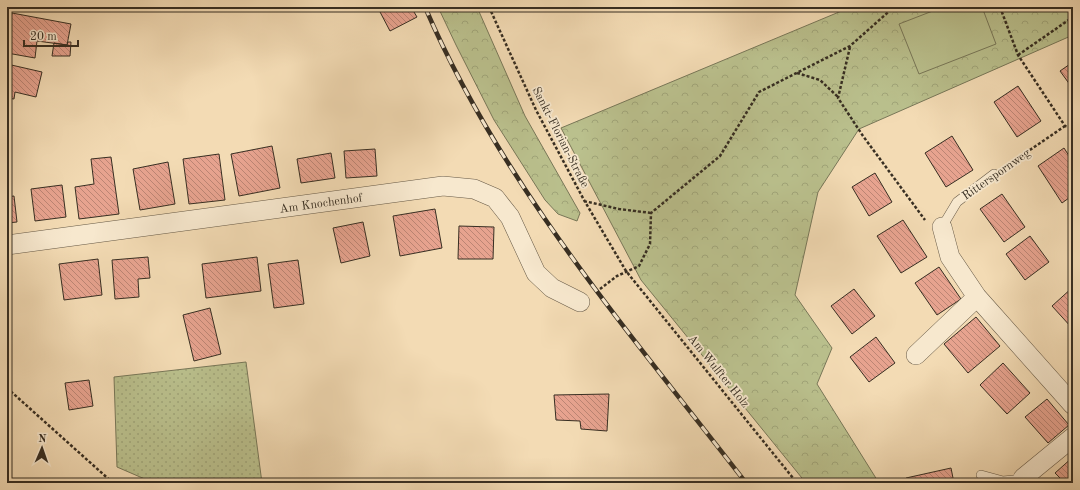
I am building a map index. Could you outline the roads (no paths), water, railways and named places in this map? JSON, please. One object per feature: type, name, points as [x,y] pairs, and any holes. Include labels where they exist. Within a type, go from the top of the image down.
[{"type":"street","name":"Am Knochenhof","points":[[7,245],[443,186],[474,189],[495,198],[510,217],[536,273],[552,288],[580,302]]},
{"type":"street","points":[[942,227],[950,257],[976,297],[1073,405]]},
{"type":"street","points":[[916,355],[976,297]]},
{"type":"street","points":[[1026,481],[1073,437]]},
{"type":"lane","name":"Ritterspornweg","points":[[942,227],[957,202],[994,174]]},
{"type":"lane","points":[[981,475],[1003,481],[1026,481]]},
{"type":"railway","points":[[425,7],[456,72],[491,135],[529,196],[613,313],[746,483]]}]
